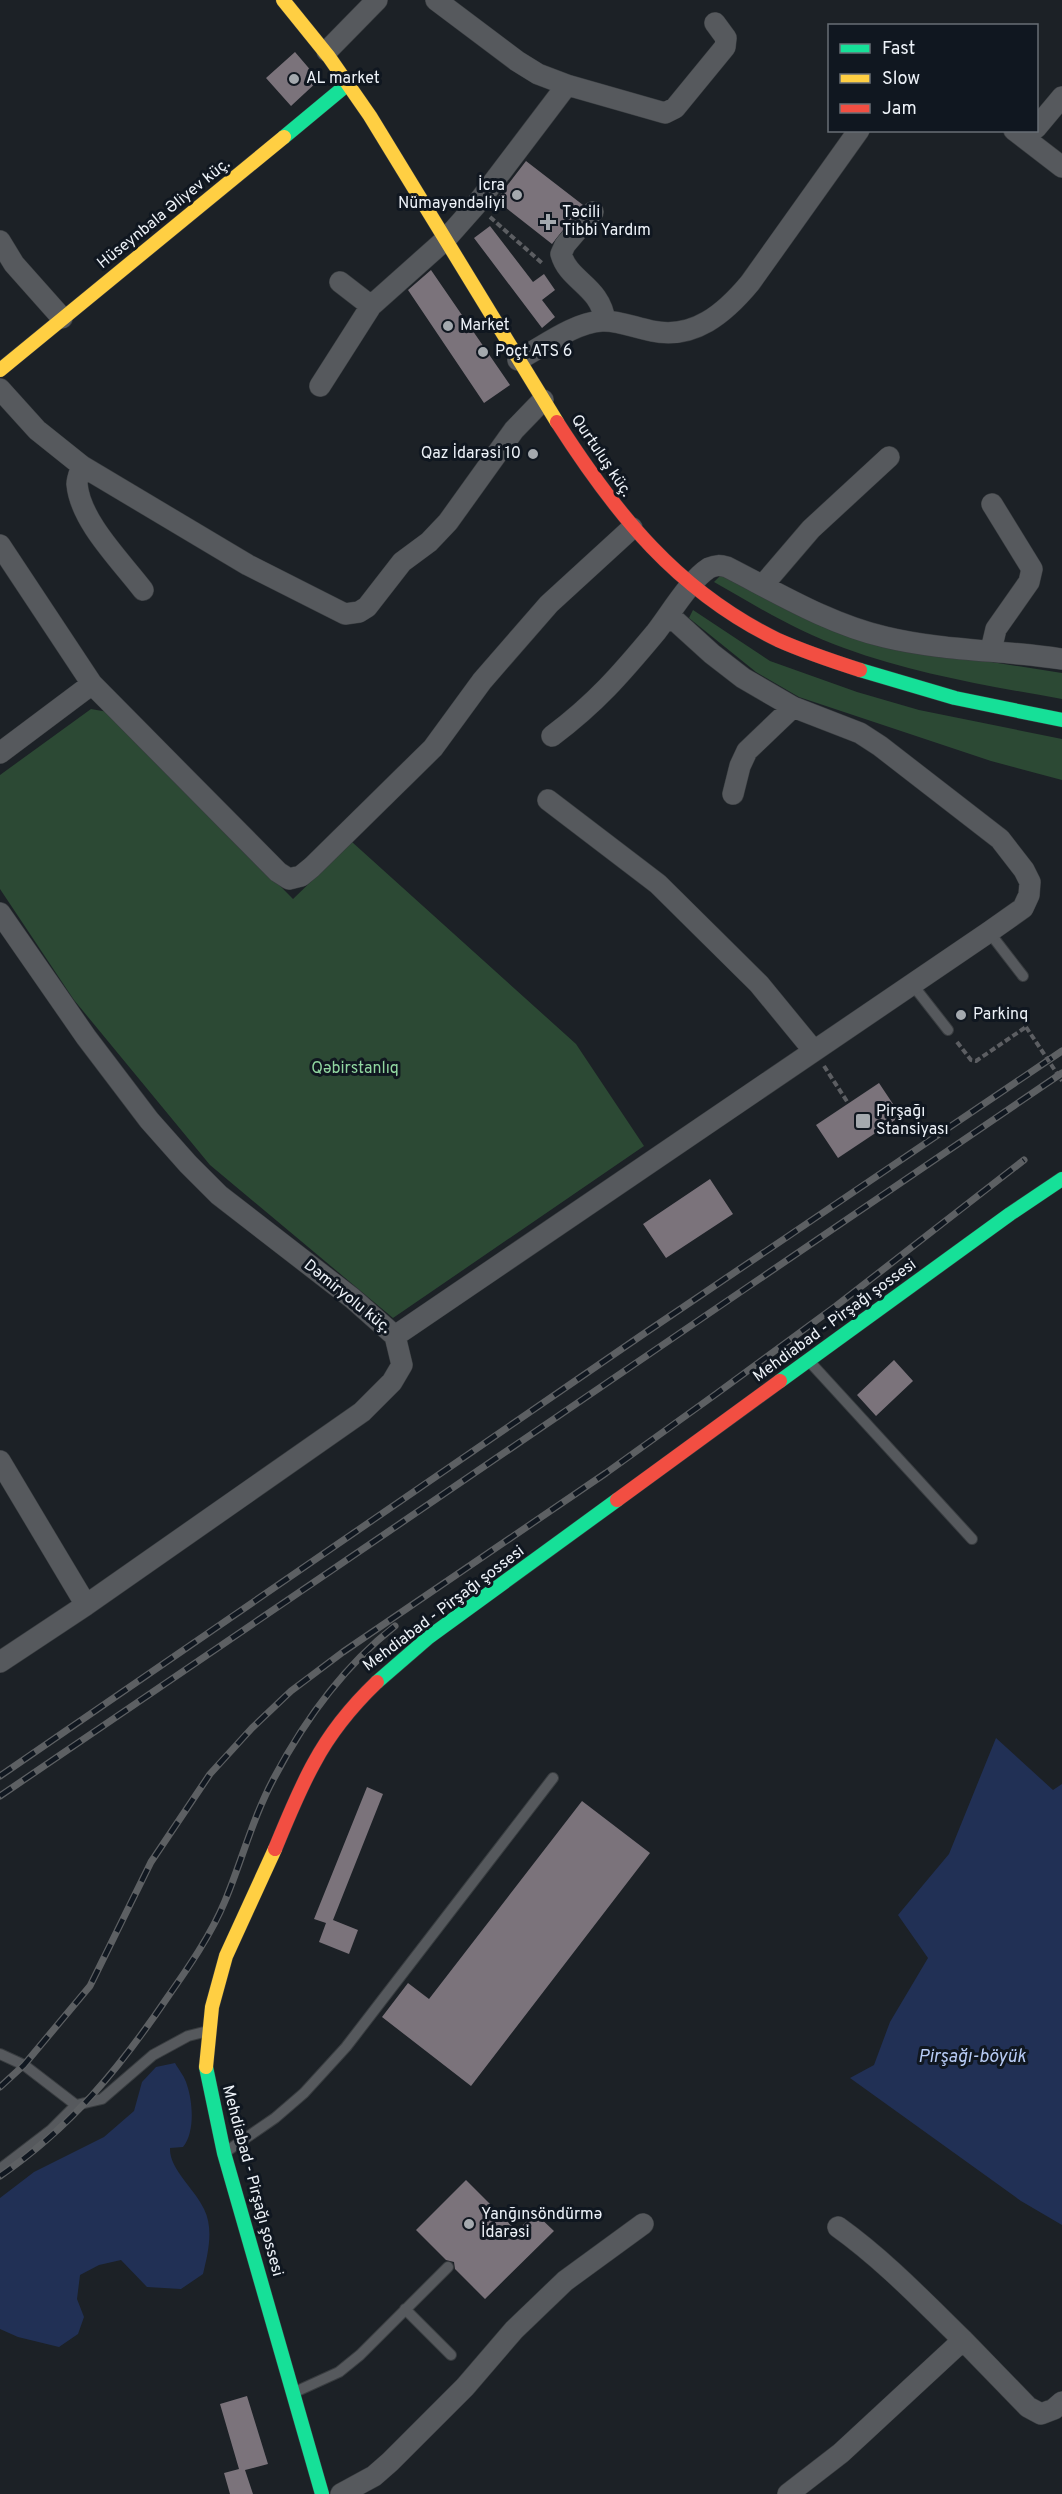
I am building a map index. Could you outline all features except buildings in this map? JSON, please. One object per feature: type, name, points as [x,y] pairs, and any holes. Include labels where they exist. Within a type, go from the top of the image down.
[{"type":"main road","name":"Qurtuluş küç.","points":[[283,0],[327,51],[349,83],[415,187],[518,360],[594,478],[632,528],[692,586],[769,635],[831,661],[889,681],[1062,720]]},
{"type":"main road","name":"Hüseynbala Əliyev küç.","points":[[0,370],[349,83]]},
{"type":"main road","name":"Mehdiabad - Pirşağı şossesi","points":[[322,2494],[295,2392],[224,2153],[206,2068],[212,2007],[226,1956],[313,1764],[330,1734],[351,1707],[380,1677],[429,1637],[1010,1214],[1062,1179]]},
{"type":"street","points":[[327,51],[377,0]]},
{"type":"street","points":[[436,0],[517,61],[538,74],[567,85],[665,113],[675,108],[724,47],[726,38],[715,23]]},
{"type":"street","points":[[320,386],[371,306],[445,240],[476,205],[567,85]]},
{"type":"street","points":[[1038,122],[1062,97]]},
{"type":"street","points":[[518,360],[585,324],[604,321],[656,332],[676,332],[694,328],[715,319],[733,304],[750,284],[858,132]]},
{"type":"street","points":[[1028,132],[1062,167]]},
{"type":"street","points":[[594,212],[565,245],[561,254],[564,262],[596,295],[603,307],[604,321]]},
{"type":"street","points":[[0,241],[14,264],[62,318]]},
{"type":"street","points":[[340,282],[371,306]]},
{"type":"street","points":[[0,390],[37,430],[82,466],[248,565],[345,614],[359,612],[368,606],[402,562],[429,542],[448,522],[514,430],[543,400]]},
{"type":"street","points":[[763,585],[811,529],[889,458]]},
{"type":"street","points":[[82,466],[77,482],[81,502],[91,521],[143,590]]},
{"type":"street","points":[[991,650],[996,629],[1029,582],[1032,568],[992,504]]},
{"type":"street","points":[[0,545],[92,684],[278,872],[289,879],[301,876],[414,769],[433,748],[482,681],[527,628],[549,604],[632,528]]},
{"type":"street","points":[[552,736],[586,711],[613,684],[692,586],[708,569],[718,565],[727,567],[837,622],[885,637],[947,648],[991,650],[1062,659]]},
{"type":"street","points":[[395,1336],[989,932],[1023,908],[1029,895],[1030,882],[1024,870],[1000,839],[880,746],[860,734],[793,707],[743,678],[712,654],[669,615]]},
{"type":"street","points":[[0,753],[92,684]]},
{"type":"street","points":[[733,794],[740,766],[747,751],[793,707]]},
{"type":"street","points":[[548,800],[658,884],[759,984],[814,1051]]},
{"type":"street","name":"Dəmiryolu küç.","points":[[0,913],[86,1037],[149,1120],[188,1164],[219,1195],[352,1298],[395,1336],[402,1365],[392,1382],[362,1412],[86,1605],[0,1662]]},
{"type":"street","points":[[0,1461],[86,1605]]},
{"type":"street","points":[[341,2494],[375,2476],[390,2462],[465,2387],[514,2330],[565,2281],[643,2224]]},
{"type":"street","points":[[838,2227],[888,2266],[1028,2407],[1041,2414],[1054,2409],[1062,2402]]},
{"type":"street","points":[[788,2494],[841,2453],[963,2340]]},
{"type":"lane","points":[[989,932],[1023,976]]},
{"type":"lane","points":[[912,984],[948,1030]]},
{"type":"lane","points":[[809,1360],[972,1539]]},
{"type":"lane","points":[[224,2153],[275,2118],[297,2099],[346,2047],[553,1778]]},
{"type":"lane","points":[[0,2169],[51,2130],[76,2105],[102,2099],[153,2055],[188,2036],[208,2031]]},
{"type":"lane","points":[[0,2054],[24,2065],[76,2105]]},
{"type":"lane","points":[[295,2392],[339,2372],[360,2355],[448,2267]]},
{"type":"lane","points":[[405,2309],[451,2355]]},
{"type":"path","points":[[476,205],[548,272]]},
{"type":"path","points":[[948,1030],[971,1060],[976,1061],[1026,1027],[1062,1081]]},
{"type":"path","points":[[814,1051],[848,1103]]},
{"type":"green space","points":[[722,574],[985,661],[1062,673],[1062,699],[925,672],[827,642],[761,609],[714,582]]},
{"type":"green space","points":[[693,610],[770,661],[857,692],[919,710],[1062,739],[1062,780],[991,761],[799,697],[756,672],[689,618]]},
{"type":"green space","name":"Qəbirstanlıq","points":[[91,709],[108,712],[293,899],[352,842],[576,1044],[644,1146],[393,1318],[210,1165],[74,1000],[0,889],[0,775]]},
{"type":"water","name":"Pirşağı-böyük","points":[[996,1738],[1053,1790],[1062,1784],[1062,2225],[1021,2201],[850,2078],[874,2065],[890,2022],[928,1958],[898,1915],[949,1854]]},
{"type":"water","points":[[175,2063],[187,2085],[192,2117],[187,2141],[183,2147],[170,2148],[171,2156],[178,2171],[200,2201],[207,2217],[209,2241],[203,2274],[181,2289],[147,2287],[121,2260],[99,2265],[80,2275],[77,2299],[84,2317],[78,2334],[59,2347],[18,2337],[0,2329],[0,2198],[34,2172],[104,2137],[134,2111],[142,2082],[156,2067]]},
{"type":"railway","points":[[0,1776],[642,1335],[1062,1051]]},
{"type":"railway","points":[[0,1796],[1062,1073]]},
{"type":"railway","points":[[0,2087],[24,2065],[90,1986],[151,1862],[210,1774],[252,1728],[291,1691],[343,1652],[606,1473],[716,1394],[836,1306],[1024,1160]]},
{"type":"railway","points":[[0,2176],[49,2138],[71,2117],[112,2073],[149,2024],[191,1963],[213,1926],[267,1793],[298,1736],[342,1677],[395,1626]]},
{"type":"traffic: fast","points":[[284,137],[349,83]]},
{"type":"traffic: fast","points":[[860,670],[955,698],[1062,720]]},
{"type":"traffic: fast","points":[[780,1381],[1010,1214],[1062,1179]]},
{"type":"traffic: fast","points":[[377,1682],[429,1637],[617,1500]]},
{"type":"traffic: fast","points":[[206,2067],[224,2153],[322,2494]]},
{"type":"traffic: slow","points":[[283,0],[329,57],[370,116],[557,422]]},
{"type":"traffic: slow","points":[[0,370],[284,137]]},
{"type":"traffic: slow","points":[[206,2067],[212,2007],[226,1956],[275,1849]]},
{"type":"traffic: jam","points":[[557,422],[579,456],[626,518],[679,574],[709,598],[778,640],[860,670]]},
{"type":"traffic: jam","points":[[617,1500],[780,1381]]},
{"type":"traffic: jam","points":[[275,1849],[298,1794],[320,1752],[342,1720],[377,1682]]},
{"type":"place","name":"AL market","points":[[294,79]]},
{"type":"place","name":"İcra Nümayəndəliyi","points":[[517,195]]},
{"type":"place","name":"Təcili Tibbi Yardım","points":[[548,222]]},
{"type":"place","name":"Market","points":[[448,326]]},
{"type":"place","name":"Poçt ATS 6","points":[[483,352]]},
{"type":"place","name":"Qaz İdarəsi 10","points":[[533,454]]},
{"type":"place","name":"Parkinq","points":[[961,1015]]},
{"type":"place","name":"Pirşağı Stansiyası","points":[[863,1121]]},
{"type":"place","name":"Yanğınsöndürmə İdarəsi","points":[[469,2224]]}]
